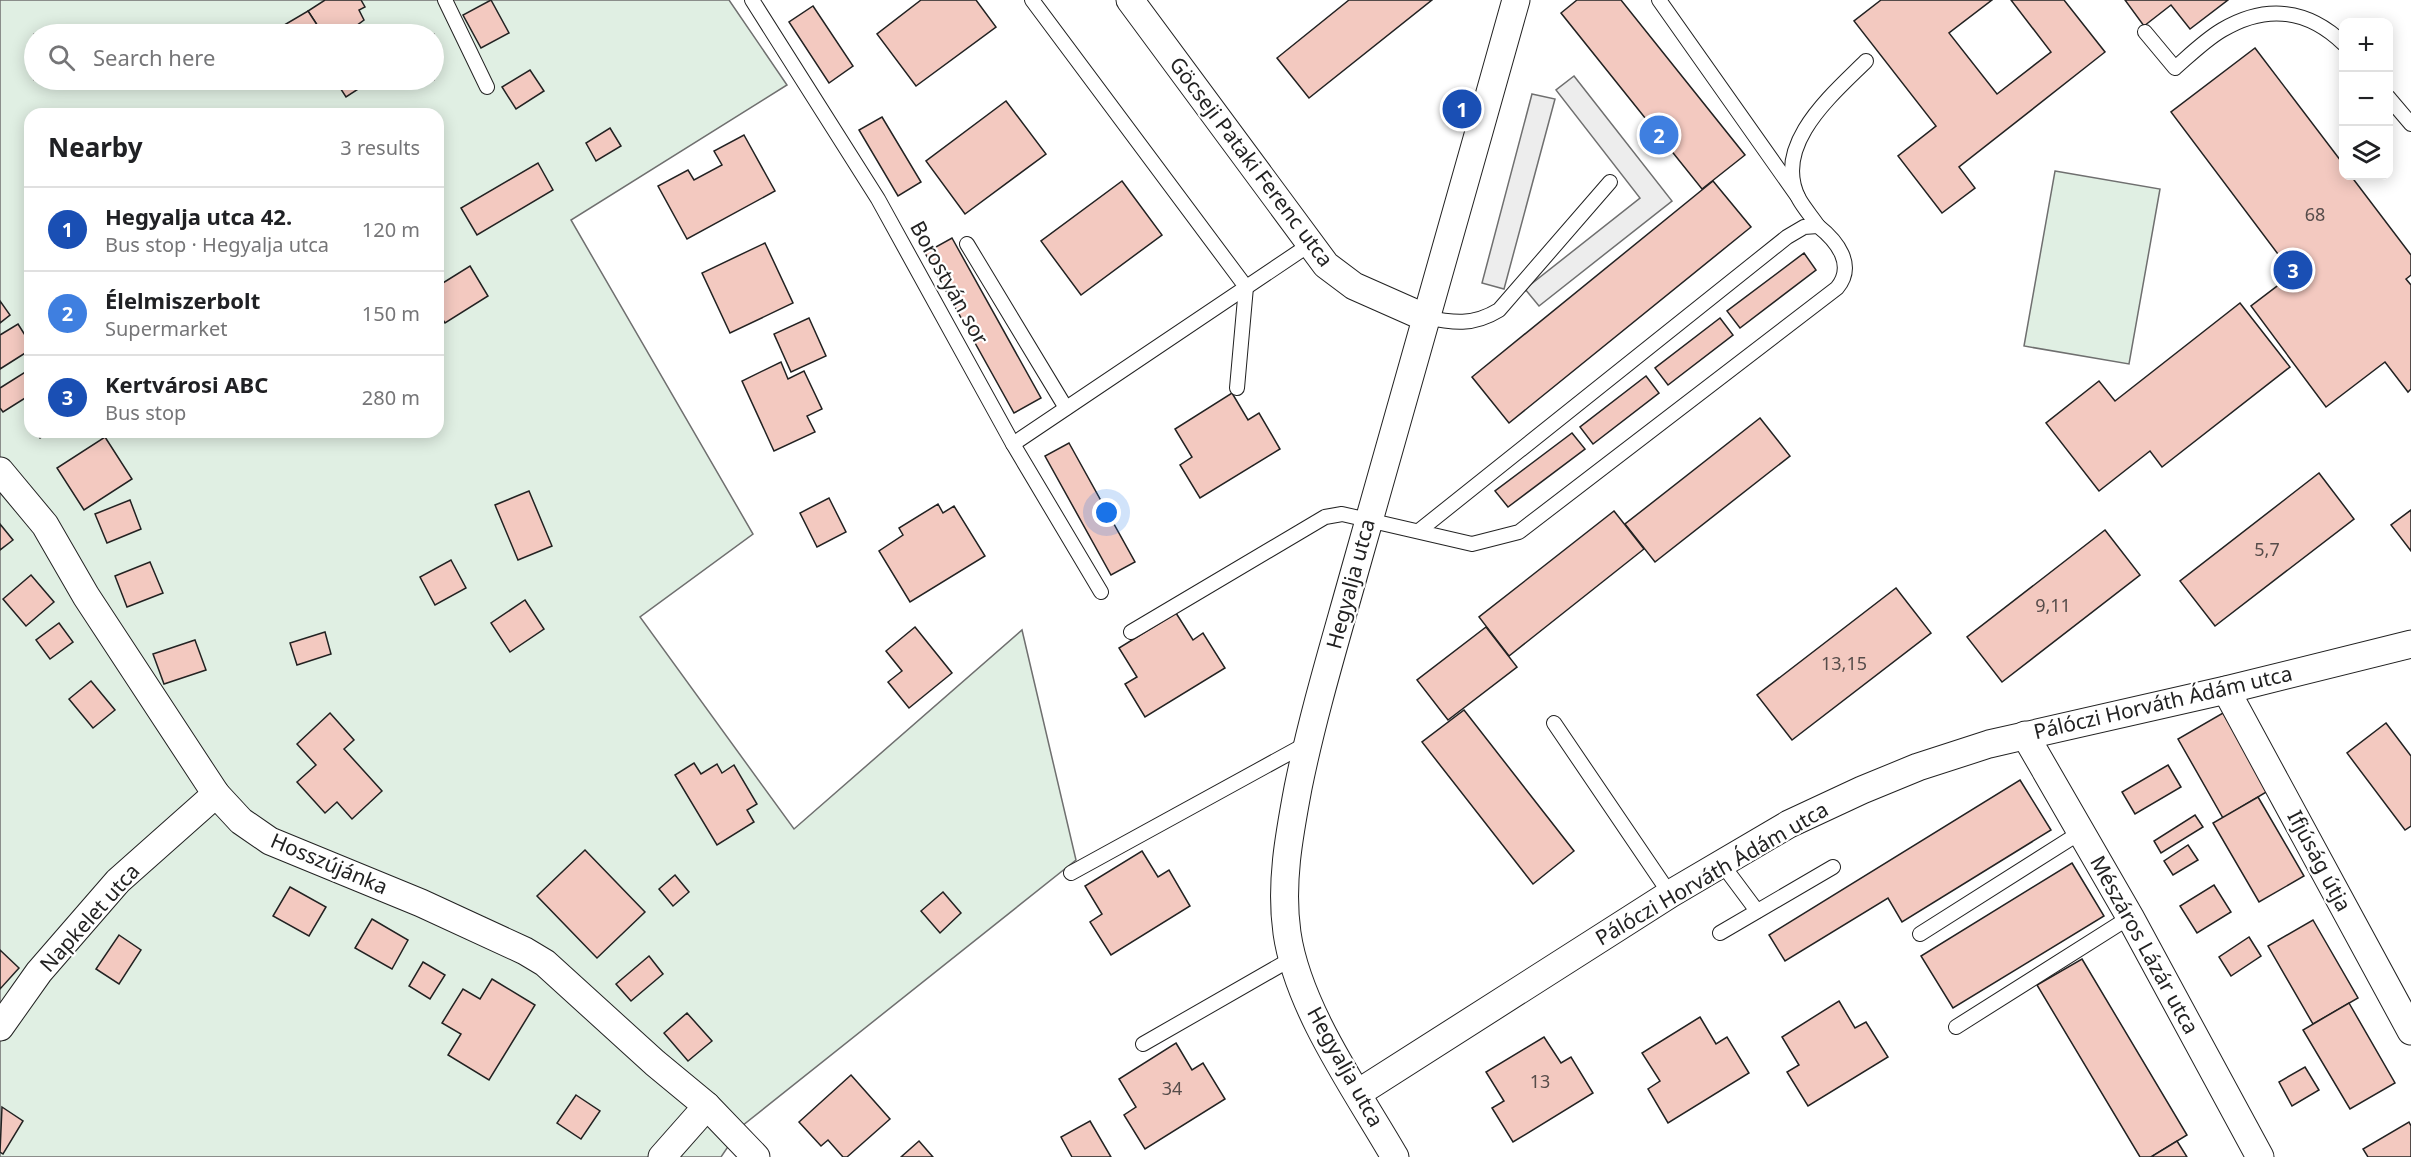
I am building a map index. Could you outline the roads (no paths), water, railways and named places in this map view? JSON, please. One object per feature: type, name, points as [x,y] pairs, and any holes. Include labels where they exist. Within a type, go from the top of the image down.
[{"type":"street","name":"Göcseji Pataki Ferenc utca","points":[[1130,0],[1309,244],[1338,276],[1424,317]]},
{"type":"street","name":"Hegyalja utca","points":[[1395,1157],[1311,1009],[1293,958],[1284,910],[1286,863],[1308,743],[1424,317],[1516,0]]},
{"type":"street","name":"Hosszújánka","points":[[0,471],[45,525],[86,597],[216,794],[242,821],[270,841],[421,903],[525,951],[545,963],[655,1063],[707,1106],[756,1157]]},
{"type":"street","name":"Pálóczi Horváth Ádám utca","points":[[1358,1092],[1670,894],[1789,824],[1862,790],[1918,767],[2025,735],[2226,690],[2411,644]]},
{"type":"street","name":"Ifjúság útja","points":[[2226,690],[2411,1031]]},
{"type":"street","name":"Mészáros Lázár utca","points":[[2025,735],[2130,916],[2260,1157]]},
{"type":"street","name":"Napkelet utca","points":[[0,1027],[39,972],[118,881],[216,794]]},
{"type":"street","points":[[662,1157],[707,1106]]},
{"type":"lane","points":[[445,0],[487,87]]},
{"type":"lane","name":"Borostyán sor","points":[[752,0],[878,199],[1013,444],[1101,592]]},
{"type":"lane","points":[[1032,0],[1246,286],[1237,388]]},
{"type":"lane","points":[[1131,632],[1325,517],[1342,514],[1420,530],[1472,544],[1519,532],[1837,288],[1843,280],[1846,269],[1843,256],[1834,238],[1818,226],[1659,0]]},
{"type":"lane","points":[[2145,32],[2175,68],[2221,30],[2242,20],[2266,14],[2302,16],[2321,24],[2339,40]]},
{"type":"lane","points":[[1798,197],[1793,165],[1808,123],[1824,103],[1866,62]]},
{"type":"lane","points":[[2393,103],[2411,124]]},
{"type":"lane","points":[[1424,317],[1466,324],[1499,310],[1611,182]]},
{"type":"lane","points":[[1420,530],[1787,237],[1804,227],[1818,226]]},
{"type":"lane","points":[[967,244],[1066,408]]},
{"type":"lane","points":[[1013,444],[1309,244]]},
{"type":"lane","points":[[1554,723],[1670,894]]},
{"type":"lane","points":[[1071,873],[1308,743]]},
{"type":"lane","points":[[1920,934],[2081,832]]},
{"type":"lane","points":[[1722,864],[1757,911]]},
{"type":"lane","points":[[1720,933],[1833,867]]},
{"type":"lane","points":[[1956,1027],[2130,916]]},
{"type":"lane","points":[[1143,1044],[1293,958]]},
{"type":"place","name":"Hegyalja utca 42.","points":[[1462,109]]},
{"type":"place","name":"Élelmiszerbolt","points":[[1659,135]]},
{"type":"place","name":"Kertvárosi ABC","points":[[2293,270]]}]
